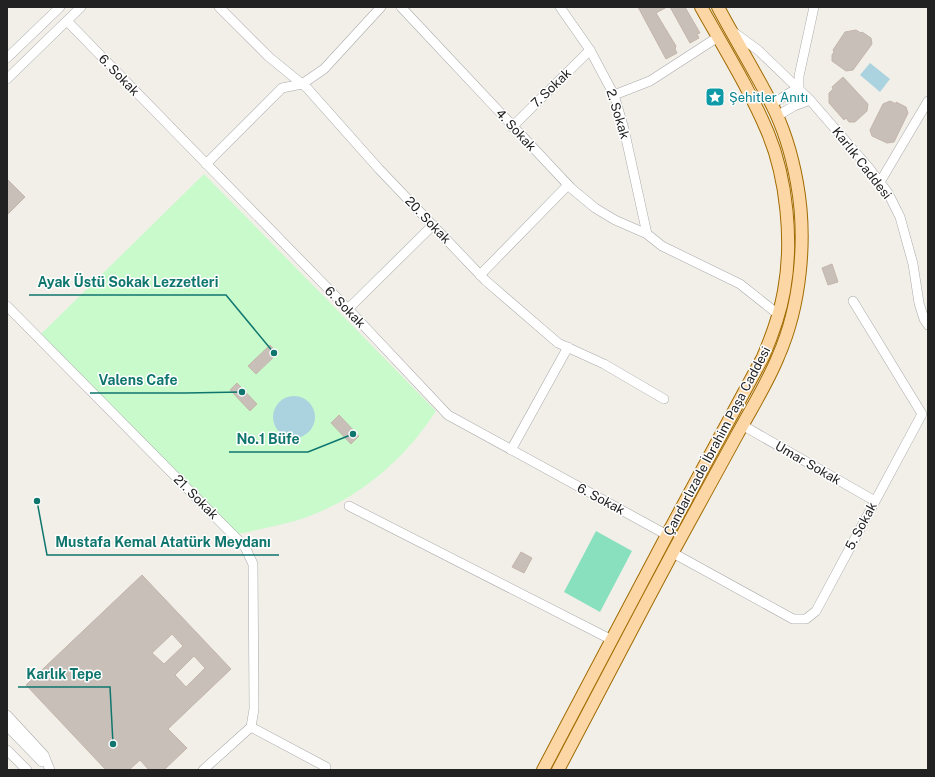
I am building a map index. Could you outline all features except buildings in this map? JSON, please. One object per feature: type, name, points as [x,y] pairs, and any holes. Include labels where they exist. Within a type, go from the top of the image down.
[{"type":"main road","name":"Çandarlızade İbrahim Paşa Caddesi","points":[[543,770],[763,357],[773,334],[784,291],[787,269],[788,236],[785,198],[778,164],[759,112],[701,7]]},
{"type":"main road","name":"Çandarlızade İbrahim Paşa Caddesi","points":[[558,770],[742,425],[765,386],[779,356],[788,329],[799,276],[802,251],[802,226],[797,183],[786,137],[772,104],[718,7]]},
{"type":"main road","points":[[759,112],[772,104]]},
{"type":"street","points":[[7,79],[82,7]]},
{"type":"street","name":"20. Sokak","points":[[219,7],[269,57],[307,88],[379,169],[480,275],[558,343],[604,364],[664,399]]},
{"type":"street","points":[[206,164],[282,88],[302,84],[324,69],[381,7]]},
{"type":"street","name":"4. Sokak","points":[[401,7],[512,127],[568,185],[595,208],[615,220],[647,234],[662,246],[740,284],[779,315]]},
{"type":"street","name":"2. Sokak","points":[[560,7],[590,50],[614,95],[624,130],[647,234]]},
{"type":"street","points":[[772,104],[799,88],[799,76],[814,7]]},
{"type":"street","points":[[7,58],[56,8]]},
{"type":"street","name":"6. Sokak","points":[[67,21],[348,309],[448,415],[667,535]]},
{"type":"street","name":"Karlık Caddesi","points":[[729,29],[758,50],[799,88],[888,193],[900,217],[913,264],[919,303],[924,319],[928,324]]},
{"type":"street","points":[[614,95],[650,81],[718,37]]},
{"type":"street","name":"7. Sokak","points":[[512,127],[590,50]]},
{"type":"street","points":[[777,116],[794,106],[810,100]]},
{"type":"street","points":[[880,182],[928,101]]},
{"type":"street","points":[[480,275],[568,185]]},
{"type":"street","points":[[348,309],[433,225]]},
{"type":"street","name":"5. Sokak","points":[[673,553],[793,618],[806,619],[816,611],[922,414],[853,301]]},
{"type":"street","name":"21. Sokak","points":[[7,306],[245,547],[252,564],[254,709],[251,727]]},
{"type":"street","points":[[511,450],[568,347]]},
{"type":"street","name":"Umar Sokak","points":[[742,425],[875,501]]},
{"type":"street","points":[[349,506],[612,640]]},
{"type":"street","points":[[7,715],[44,755],[50,770]]},
{"type":"street","points":[[7,726],[50,770]]},
{"type":"street","points":[[203,770],[251,727],[325,768]]},
{"type":"street","points":[[7,750],[27,770]]},
{"type":"green space","points":[[204,174],[436,411],[423,430],[408,447],[375,478],[357,492],[317,513],[295,521],[238,534],[41,334]]},
{"type":"green space","points":[[596,531],[632,551],[600,612],[564,592]]},
{"type":"water","points":[[870,63],[890,79],[880,92],[860,75]]},
{"type":"water","points":[[290,396],[298,396],[309,402],[315,413],[315,421],[309,432],[298,438],[290,438],[279,432],[273,421],[273,413],[279,402]]},
{"type":"place","name":"Şehitler Anıtı","points":[[715,97]]},
{"type":"place","name":"Ayak Üstü Sokak Lezzetleri","points":[[274,353]]},
{"type":"place","name":"Valens Cafe","points":[[242,392]]},
{"type":"place","name":"No.1 Büfe","points":[[353,434]]},
{"type":"place","name":"Mustafa Kemal Atatürk Meydanı","points":[[37,501]]},
{"type":"place","name":"Karlık Tepe","points":[[113,744]]}]
